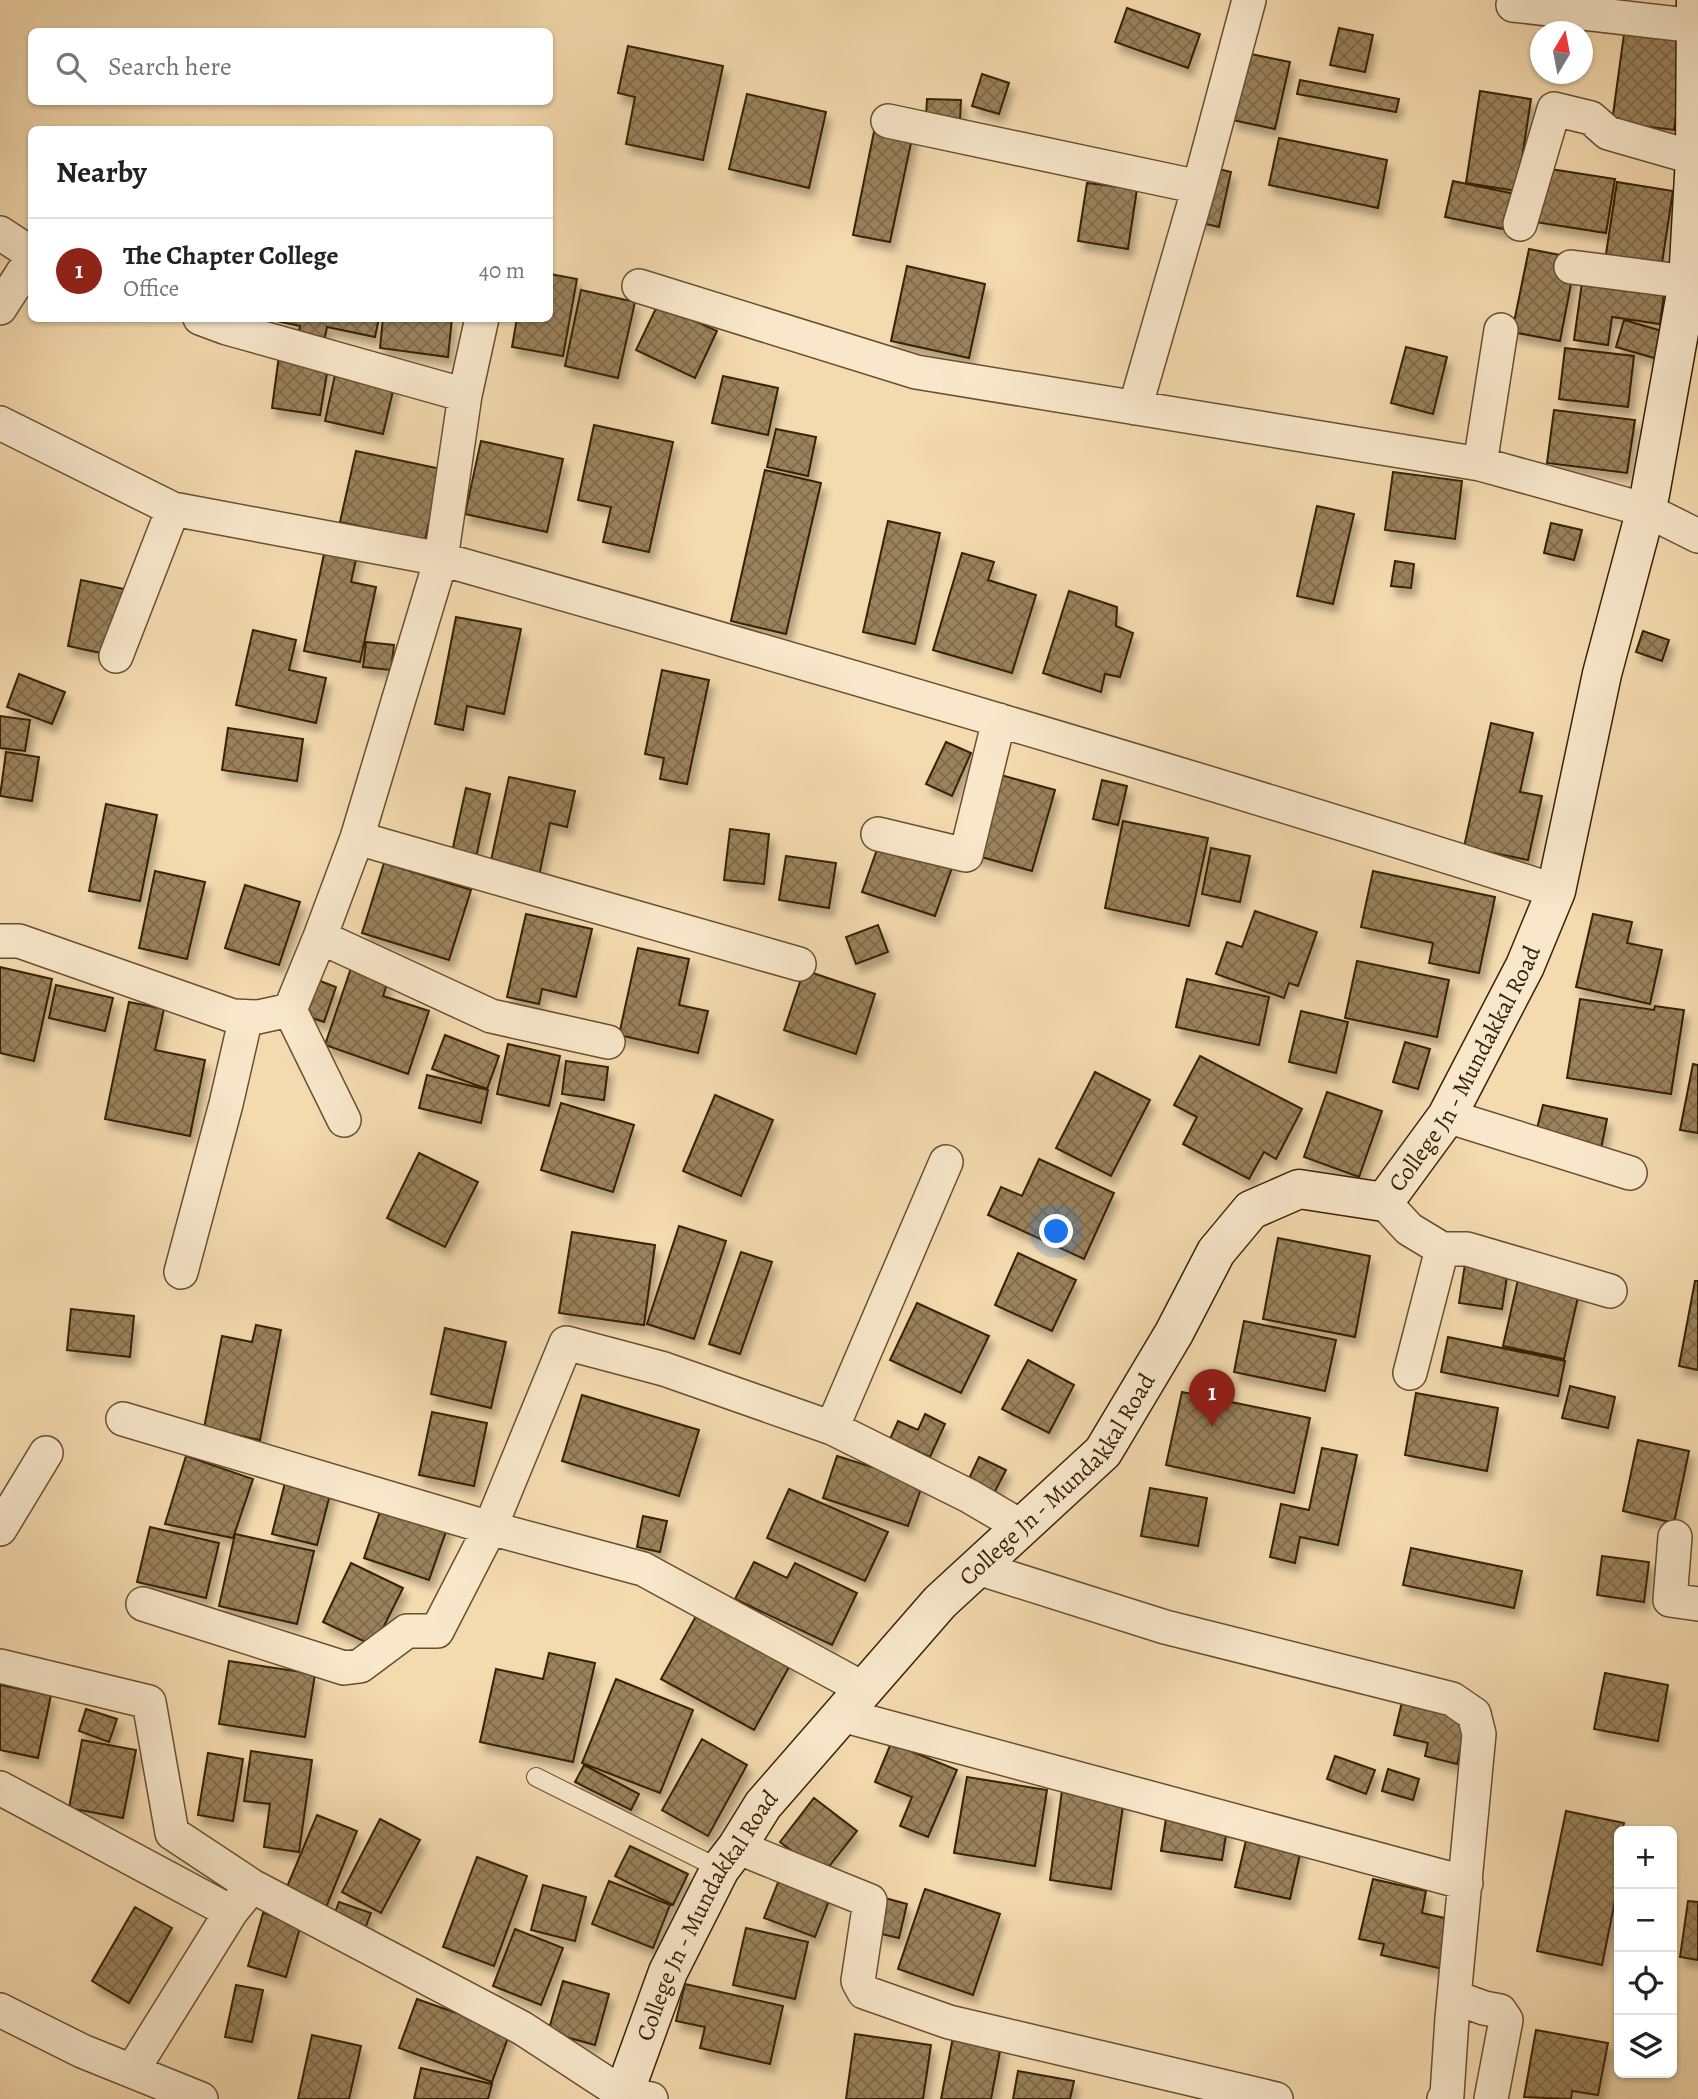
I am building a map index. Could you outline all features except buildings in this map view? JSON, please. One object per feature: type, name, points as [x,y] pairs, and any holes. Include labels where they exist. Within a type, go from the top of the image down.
[{"type":"street","points":[[1135,408],[1250,0]]},
{"type":"street","points":[[1513,5],[1696,13]]},
{"type":"street","name":"College Jn - Mundakkal Road","points":[[632,2097],[668,1972],[728,1858],[763,1805],[940,1602],[1103,1452],[1174,1333],[1216,1252],[1251,1210],[1299,1189],[1384,1202],[1447,1115],[1525,966],[1556,891],[1602,674],[1646,510],[1688,282],[1695,158],[1696,13]]},
{"type":"street","points":[[1520,224],[1554,109],[1591,118],[1608,133],[1695,158]]},
{"type":"street","points":[[888,121],[1199,187]]},
{"type":"street","points":[[0,233],[28,253]]},
{"type":"street","points":[[0,308],[28,262]]},
{"type":"street","points":[[1571,267],[1688,282]]},
{"type":"street","points":[[639,286],[916,372],[1480,464],[1646,510],[1698,536]]},
{"type":"street","points":[[211,322],[465,394]]},
{"type":"street","points":[[344,1120],[290,1010],[357,838],[441,559],[465,394],[481,322]]},
{"type":"street","points":[[1480,464],[1501,330]]},
{"type":"street","points":[[0,423],[173,509],[441,559],[1283,804],[1556,891]]},
{"type":"street","points":[[116,656],[173,509]]},
{"type":"street","points":[[878,834],[966,855],[999,720]]},
{"type":"street","points":[[357,838],[799,964]]},
{"type":"street","points":[[320,937],[491,1016],[608,1042]]},
{"type":"street","points":[[0,940],[19,941],[233,1016],[258,1017],[290,1010]]},
{"type":"street","points":[[181,1272],[226,1104],[246,1017]]},
{"type":"street","points":[[1447,1115],[1630,1174]]},
{"type":"street","points":[[832,1428],[946,1163]]},
{"type":"street","points":[[1384,1202],[1409,1229],[1442,1249],[1467,1248],[1609,1291]]},
{"type":"street","points":[[1410,1373],[1442,1249]]},
{"type":"street","points":[[143,1604],[344,1668],[360,1666],[407,1631],[437,1631],[490,1528],[566,1343],[664,1369],[832,1428],[969,1496],[1022,1527]]},
{"type":"street","points":[[123,1419],[490,1528],[643,1569],[853,1702],[1466,1883]]},
{"type":"street","points":[[0,1529],[46,1453]]},
{"type":"street","points":[[1675,1537],[1670,1600],[1698,1604]]},
{"type":"street","points":[[978,1568],[1165,1627],[1452,1699],[1474,1714],[1479,1734],[1447,2095],[1444,2099]]},
{"type":"street","points":[[0,1665],[149,1702],[172,1833],[252,1886],[523,2028],[632,2097]]},
{"type":"street","points":[[0,1788],[231,1912]]},
{"type":"street","points":[[728,1858],[870,1901],[858,1981],[864,1992],[949,2022],[1276,2099]]},
{"type":"street","points":[[132,2071],[231,1912],[252,1886]]},
{"type":"street","points":[[1454,1997],[1500,2011],[1506,2020],[1492,2099]]},
{"type":"street","points":[[0,2010],[82,2051],[201,2099]]},
{"type":"lane","points":[[536,1777],[728,1858]]},
{"type":"place","name":"The Chapter College","points":[[1212,1427]]}]
